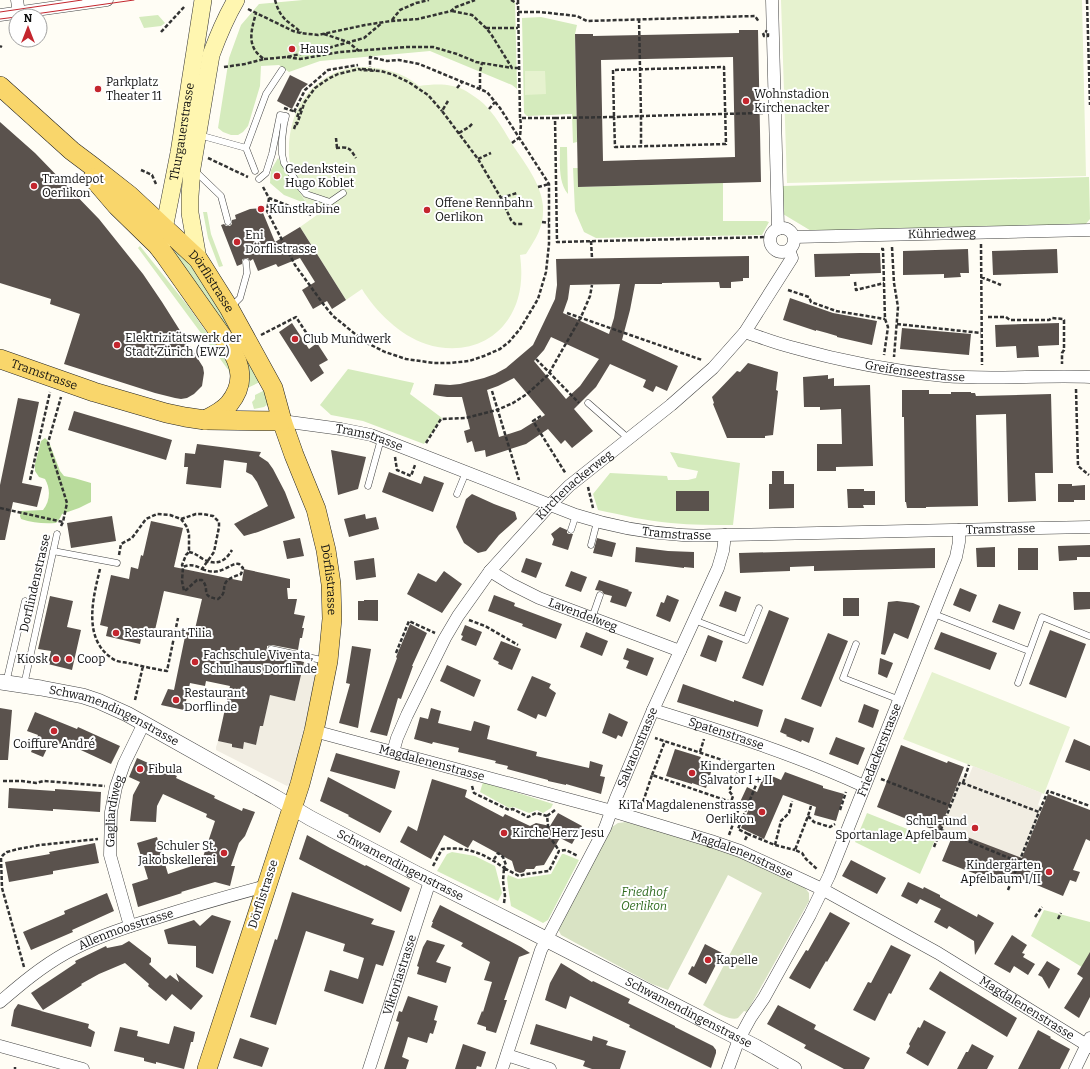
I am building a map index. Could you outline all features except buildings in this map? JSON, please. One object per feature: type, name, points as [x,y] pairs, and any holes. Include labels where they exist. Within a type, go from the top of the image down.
[{"type":"main road","name":"Thurgauerstrasse","points":[[170,263],[164,240],[164,229],[179,153],[203,0]]},
{"type":"main road","name":"Thurgauerstrasse","points":[[198,259],[190,213],[192,168],[197,135],[211,55],[216,40],[226,18],[242,4]]},
{"type":"main road","name":"Dörflistrasse","points":[[0,86],[78,156],[129,195],[198,259],[230,308],[270,380],[294,455],[316,509],[326,550],[331,584],[332,620],[328,661],[314,731],[300,784],[207,1069]]},
{"type":"main road","name":"Dörflistrasse","points":[[78,156],[87,170],[117,206],[157,246],[235,356],[240,368],[239,384],[236,392],[228,405],[206,420]]},
{"type":"main road","points":[[145,234],[164,229],[190,213]]},
{"type":"main road","name":"Tramstrasse","points":[[0,362],[94,392],[184,417],[206,420],[282,421]]},
{"type":"street","points":[[48,9],[107,0]]},
{"type":"street","points":[[772,0],[775,113],[775,233],[772,244],[775,249],[780,251],[789,250]]},
{"type":"street","points":[[775,233],[786,228],[790,230],[794,237]]},
{"type":"street","name":"Kühriedweg","points":[[794,237],[1090,230]]},
{"type":"street","name":"Kirchenackerweg","points":[[392,752],[407,715],[445,638],[458,616],[490,570],[569,486],[671,405],[713,368],[745,332],[792,258],[789,250],[793,244],[794,237]]},
{"type":"street","name":"Greifenseestrasse","points":[[745,332],[790,347],[857,363],[944,376],[986,378],[1090,377]]},
{"type":"street","name":"Tramstrasse","points":[[282,421],[341,429],[371,435],[576,515],[595,517],[640,530],[681,535],[725,535],[1090,526]]},
{"type":"street","name":"Friedackerstrasse","points":[[728,1069],[739,1039],[751,1017],[764,998],[810,915],[829,876],[956,557],[959,542],[959,530]]},
{"type":"street","name":"Salvatorstrasse","points":[[502,1069],[541,950],[606,828],[653,710],[718,568],[725,535]]},
{"type":"street","name":"Lavendelweg","points":[[490,570],[511,584],[539,598],[680,652]]},
{"type":"street","name":"Schwamendingenstrasse","points":[[3,682],[83,696],[98,701],[144,723],[310,818],[430,875],[547,940],[794,1069]]},
{"type":"street","name":"Spatenstrasse","points":[[653,710],[768,747],[864,786]]},
{"type":"street","name":"Gagliardiweg","points":[[130,926],[110,855],[111,812],[116,787],[124,764],[144,723]]},
{"type":"street","name":"Magdalenenstrasse","points":[[314,731],[612,811],[740,851],[822,889],[938,953],[1089,1043]]},
{"type":"street","name":"Viktoriastrasse","points":[[369,1069],[430,875]]},
{"type":"street","name":"Allenmoosstrasse","points":[[0,1002],[28,977],[61,956],[102,936],[200,904],[266,886]]},
{"type":"street","points":[[1075,1069],[1089,1043]]},
{"type":"street","points":[[0,1046],[83,1069]]},
{"type":"street","points":[[507,1054],[550,1069]]},
{"type":"lane","points":[[255,171],[246,148],[266,94],[282,70]]},
{"type":"lane","points":[[259,179],[266,173],[272,156],[280,115],[286,116],[282,140],[282,154],[284,163],[301,188],[306,194],[330,202],[343,193]]},
{"type":"lane","points":[[197,135],[246,148]]},
{"type":"lane","points":[[192,168],[221,196],[228,222]]},
{"type":"lane","points":[[230,308],[240,298],[247,273],[246,262]]},
{"type":"lane","points":[[585,404],[629,439]]},
{"type":"lane","points":[[368,486],[381,439]]},
{"type":"lane","points":[[457,494],[466,472]]},
{"type":"lane","points":[[571,530],[576,515]]},
{"type":"lane","points":[[591,545],[595,517]]},
{"type":"lane","name":"Dorflindenstrasse","points":[[24,685],[57,534]]},
{"type":"lane","points":[[53,550],[117,564]]},
{"type":"lane","points":[[592,618],[600,595]]},
{"type":"lane","points":[[3,682],[25,601]]},
{"type":"lane","points":[[694,620],[746,640],[759,608]]},
{"type":"lane","points":[[934,614],[1029,652]]},
{"type":"lane","points":[[1018,682],[1042,618],[1089,636]]},
{"type":"lane","points":[[856,644],[843,678],[900,700]]},
{"type":"lane","points":[[271,649],[307,660],[328,661]]},
{"type":"path","points":[[275,0],[281,15],[301,33]]},
{"type":"path","points":[[392,21],[400,10],[416,3],[429,0]]},
{"type":"path","points":[[451,11],[456,7],[475,0]]},
{"type":"path","points":[[511,0],[518,4]]},
{"type":"path","points":[[512,143],[520,137],[521,124],[518,0]]},
{"type":"path","points":[[1087,0],[1090,105]]},
{"type":"path","points":[[242,4],[270,20],[301,33],[318,35],[365,25],[418,19],[451,11],[462,12],[472,16],[486,28],[512,68]]},
{"type":"path","points":[[161,32],[185,6]]},
{"type":"path","points":[[256,12],[252,29],[252,47],[257,54],[264,59]]},
{"type":"path","points":[[518,12],[540,12],[577,16],[587,21],[755,16],[764,32]]},
{"type":"path","points":[[639,19],[641,146]]},
{"type":"path","points":[[223,67],[246,64],[264,59],[287,57],[364,38],[384,22]]},
{"type":"path","points":[[288,27],[292,25]]},
{"type":"path","points":[[486,28],[518,28]]},
{"type":"path","points":[[324,34],[348,42],[359,51]]},
{"type":"path","points":[[287,57],[300,59],[340,52],[406,47],[433,47],[457,54],[476,62],[519,68]]},
{"type":"path","points":[[207,158],[250,178],[259,179],[269,198],[267,211],[295,265],[333,316],[365,342],[385,352],[406,359],[450,363],[469,361],[500,349],[509,342],[520,329],[538,299],[546,272],[549,244],[549,184],[520,137],[487,92],[419,64],[399,60],[388,61],[370,58],[370,67]]},
{"type":"path","points":[[480,89],[480,72],[482,63]]},
{"type":"path","points":[[294,133],[298,113],[315,88],[338,74],[358,67]]},
{"type":"path","points":[[291,118],[305,90],[328,70],[358,67],[361,70],[381,71],[394,75],[418,87],[428,95],[442,111],[478,159],[501,198],[511,220],[515,224],[524,224]]},
{"type":"path","points":[[724,67],[726,144],[615,147],[614,70],[640,69],[724,67]]},
{"type":"path","points":[[457,88],[462,82]]},
{"type":"path","points":[[442,111],[448,100]]},
{"type":"path","points":[[489,109],[495,102]]},
{"type":"path","points":[[284,108],[298,113]]},
{"type":"path","points":[[520,118],[775,113]]},
{"type":"path","points":[[554,118],[557,242],[775,233]]},
{"type":"path","points":[[459,132],[469,127],[473,123]]},
{"type":"path","points":[[336,138],[336,148],[345,147],[350,149],[356,158]]},
{"type":"path","points":[[478,159],[491,153]]},
{"type":"path","points":[[141,170],[152,175],[156,184]]},
{"type":"path","points":[[538,187],[549,184]]},
{"type":"path","points":[[501,198],[517,193]]},
{"type":"path","points":[[269,198],[312,215]]},
{"type":"path","points":[[542,222],[548,223]]},
{"type":"path","points":[[892,235],[894,283],[898,307],[893,360]]},
{"type":"path","points":[[590,241],[592,258]]},
{"type":"path","points":[[876,249],[883,249],[885,318],[888,327],[884,359]]},
{"type":"path","points":[[981,249],[982,370]]},
{"type":"path","points":[[981,277],[1001,285]]},
{"type":"path","points":[[855,282],[856,290],[884,283]]},
{"type":"path","points":[[424,446],[441,419],[466,418],[497,410],[513,403],[527,394],[550,373],[581,317],[590,296],[592,285]]},
{"type":"path","points":[[788,290],[809,297],[811,302],[836,311],[885,318]]},
{"type":"path","points":[[567,313],[705,363]]},
{"type":"path","points":[[261,335],[296,317],[311,340]]},
{"type":"path","points":[[988,317],[1006,317],[1010,320],[1049,320],[1052,318],[1063,319],[1064,350],[1062,353],[1062,369]]},
{"type":"path","points":[[897,324],[982,333]]},
{"type":"path","points":[[536,359],[585,404]]},
{"type":"path","points":[[1076,384],[1078,466],[1089,475]]},
{"type":"path","points":[[492,391],[519,480],[518,483]]},
{"type":"path","points":[[30,480],[50,392]]},
{"type":"path","name":"Dorflindenstrasse","points":[[57,534],[63,522],[67,503],[48,443],[61,396]]},
{"type":"path","points":[[541,416],[533,421],[567,477]]},
{"type":"path","points":[[395,454],[397,470],[402,473],[411,476],[416,462]]},
{"type":"path","points":[[588,487],[595,517]]},
{"type":"path","points":[[0,508],[63,522]]},
{"type":"path","points":[[121,544],[132,538],[146,519],[157,514],[170,515],[181,519],[187,527],[189,535],[189,552],[183,559],[182,565],[182,581],[184,591],[197,580],[202,580],[205,583],[206,593],[208,596],[218,599],[223,594],[227,581],[241,574],[243,568],[240,564],[235,563],[224,570],[216,572],[209,572],[196,566],[188,565],[183,567]]},
{"type":"path","points":[[181,519],[196,514],[208,514],[214,516],[218,522],[214,552],[202,569]]},
{"type":"path","points":[[189,552],[208,561],[219,563],[223,561],[232,550]]},
{"type":"path","points":[[100,569],[92,613],[93,628],[97,640],[103,650],[114,660],[167,671],[178,618]]},
{"type":"path","points":[[458,616],[485,626],[518,645]]},
{"type":"path","points":[[396,653],[409,621],[445,638]]},
{"type":"path","points":[[135,700],[143,666]]},
{"type":"path","points":[[643,734],[741,766],[729,791],[733,796],[731,802],[652,775]]},
{"type":"path","points":[[643,802],[665,741]]},
{"type":"path","points":[[963,783],[969,765]]},
{"type":"path","points":[[879,778],[951,806]]},
{"type":"path","points":[[3,781],[36,783],[44,781],[116,787]]},
{"type":"path","points":[[934,847],[960,782],[1039,812]]},
{"type":"path","points":[[472,785],[474,794],[509,810],[513,809],[528,817],[536,813],[547,816]]},
{"type":"path","points":[[756,785],[738,829],[747,835],[802,853],[806,859],[821,873]]},
{"type":"path","points":[[839,816],[846,792],[841,789]]},
{"type":"path","points":[[1008,890],[1048,790],[1090,806]]},
{"type":"path","points":[[775,845],[781,821],[789,812],[792,801]]},
{"type":"path","points":[[727,838],[740,805],[747,807]]},
{"type":"path","points":[[795,850],[811,806]]},
{"type":"path","points":[[547,816],[554,810]]},
{"type":"path","points":[[547,816],[547,833],[559,851]]},
{"type":"path","points":[[808,816],[814,822],[830,827],[835,825],[837,821]]},
{"type":"path","points":[[941,830],[1019,862]]},
{"type":"path","points":[[26,973],[2,888],[1,858],[7,852],[18,849],[40,845],[110,838]]},
{"type":"path","points":[[430,875],[442,849],[452,848],[473,851],[519,876],[549,872],[559,851]]},
{"type":"path","points":[[559,851],[566,850],[584,859]]},
{"type":"path","points":[[493,861],[498,853],[503,857],[506,865],[504,868],[503,882],[505,896],[504,907]]},
{"type":"path","points":[[1035,917],[1042,907]]},
{"type":"path","points":[[1058,919],[1061,913]]},
{"type":"green space","points":[[303,0],[515,0],[517,89],[512,85],[430,51],[320,61],[289,72],[279,65],[261,66],[260,86],[248,126],[238,135],[231,135],[223,132],[218,128],[229,58],[241,25],[259,4]]},
{"type":"green space","points":[[781,0],[1082,0],[1086,176],[787,183]]},
{"type":"green space","points":[[158,15],[165,23],[161,26],[144,28],[139,17]]},
{"type":"green space","points":[[541,17],[577,25],[575,34],[577,142],[573,143],[572,114],[527,116],[524,113],[522,18]]},
{"type":"green space","name":"Offene Rennbahn Oerlikon","points":[[356,67],[373,67],[389,70],[405,77],[419,86],[443,85],[455,87],[466,91],[475,97],[482,102],[499,123],[527,165],[539,189],[543,206],[541,226],[526,254],[520,255],[521,277],[518,298],[512,313],[504,325],[482,342],[456,348],[426,344],[398,329],[381,314],[362,289],[346,300],[300,227],[317,215],[306,202],[292,180],[290,171],[289,140],[292,124],[304,97],[314,86],[340,71]]},
{"type":"green space","points":[[525,71],[545,71],[546,94],[525,95]]},
{"type":"green space","points":[[560,147],[567,147],[568,194],[561,178],[560,166]]},
{"type":"green space","points":[[278,158],[307,204],[284,195],[270,183],[271,170]]},
{"type":"green space","points":[[573,168],[578,168],[579,187],[723,183],[723,221],[769,222],[762,235],[596,238],[584,232],[575,211]]},
{"type":"green space","points":[[1089,177],[1090,219],[1084,226],[813,232],[783,214],[783,186]]},
{"type":"green space","points":[[203,212],[207,212],[211,234],[223,266],[219,267],[208,238]]},
{"type":"green space","points":[[140,246],[188,306],[225,359],[231,360],[232,375],[138,248]]},
{"type":"green space","points":[[175,251],[184,255],[210,291],[260,382],[243,390],[175,254]]},
{"type":"green space","points":[[348,369],[414,383],[410,394],[442,418],[424,444],[363,421],[331,415],[320,405]]},
{"type":"green space","points":[[265,390],[268,404],[264,407],[254,409],[252,402],[255,399],[255,395]]},
{"type":"green space","points":[[45,438],[49,442],[60,471],[64,476],[91,483],[91,502],[62,514],[56,523],[30,521],[21,519],[20,516],[21,511],[43,510],[47,503],[49,491],[47,483],[45,479],[39,477],[35,471],[35,464],[41,441]]},
{"type":"green space","points":[[670,452],[740,463],[733,525],[679,524],[634,518],[598,510],[593,494],[610,473],[667,476],[668,480],[688,480],[696,478],[698,471],[678,467]]},
{"type":"green space","points":[[932,672],[1070,727],[1044,794],[903,739]]},
{"type":"green space","points":[[483,782],[553,804],[551,808],[543,813],[537,810],[529,813],[514,807],[509,808],[480,792]]},
{"type":"green space","points":[[867,813],[935,840],[920,874],[855,842]]},
{"type":"green space","name":"Friedhof Oerlikon","points":[[626,822],[707,844],[739,856],[805,888],[809,893],[809,901],[747,1012],[744,1011],[738,1018],[734,1019],[725,1017],[703,1005],[762,893],[728,875],[668,990],[652,984],[561,935],[559,927],[612,827],[618,823]]},
{"type":"green space","points":[[452,852],[475,856],[495,866],[502,893],[498,901],[437,871],[447,854]]},
{"type":"green space","points":[[562,854],[579,860],[548,920],[543,923],[511,906],[507,878],[508,875],[518,879],[551,874]]},
{"type":"green space","points":[[1044,910],[1090,922],[1090,972],[1031,936]]},
{"type":"shaded area","points":[[304,662],[319,665],[307,726],[290,785],[287,786],[216,750],[216,747],[218,741],[232,744],[232,747],[243,749],[244,742],[256,745],[260,726],[263,726],[270,695],[295,701]]},
{"type":"shaded area","points":[[973,766],[1042,793],[1038,805],[1042,807],[1020,864],[939,832],[961,776],[968,778]]},
{"type":"tram line","points":[[0,12],[82,0]]},
{"type":"tram line","points":[[48,12],[134,0]]},
{"type":"tram line","points":[[0,19],[8,18]]},
{"type":"place","name":"Haus","points":[[292,49]]},
{"type":"place","name":"Parkplatz Theater 11","points":[[98,89]]},
{"type":"place","name":"Wohnstadion Kirchenacker","points":[[746,101]]},
{"type":"place","name":"Gedenkstein Hugo Koblet","points":[[277,176]]},
{"type":"place","name":"Tramdepot Oerlikon","points":[[34,186]]},
{"type":"place","name":"Kunstkabine","points":[[261,209]]},
{"type":"place","name":"Offene Rennbahn Oerlikon","points":[[427,210]]},
{"type":"place","name":"Eni Dörflistrasse","points":[[237,242]]},
{"type":"place","name":"Club Mundwerk","points":[[295,339]]},
{"type":"place","name":"Elektrizitätswerk der Stadt Zürich (EWZ)","points":[[117,345]]},
{"type":"place","name":"Restaurant Tilia","points":[[116,633]]},
{"type":"place","name":"Kiosk","points":[[56,659]]},
{"type":"place","name":"Coop","points":[[69,659]]},
{"type":"place","name":"Fachschule Viventa, Schulhaus Dorflinde","points":[[195,662]]},
{"type":"place","name":"Restaurant Dorflinde","points":[[176,700]]},
{"type":"place","name":"Coiffure André","points":[[54,731]]},
{"type":"place","name":"Fibula","points":[[140,769]]},
{"type":"place","name":"Kindergarten Salvator I + II","points":[[692,773]]},
{"type":"place","name":"KiTa Magdalenenstrasse Oerlikon","points":[[762,812]]},
{"type":"place","name":"Schul- und Sportanlage Apfelbaum","points":[[975,828]]},
{"type":"place","name":"Kirche Herz Jesu","points":[[504,833]]},
{"type":"place","name":"Schuler St. Jakobskellerei","points":[[224,853]]},
{"type":"place","name":"Kindergärten Apfelbaum I/II","points":[[1049,872]]},
{"type":"place","name":"Kapelle","points":[[708,960]]}]
